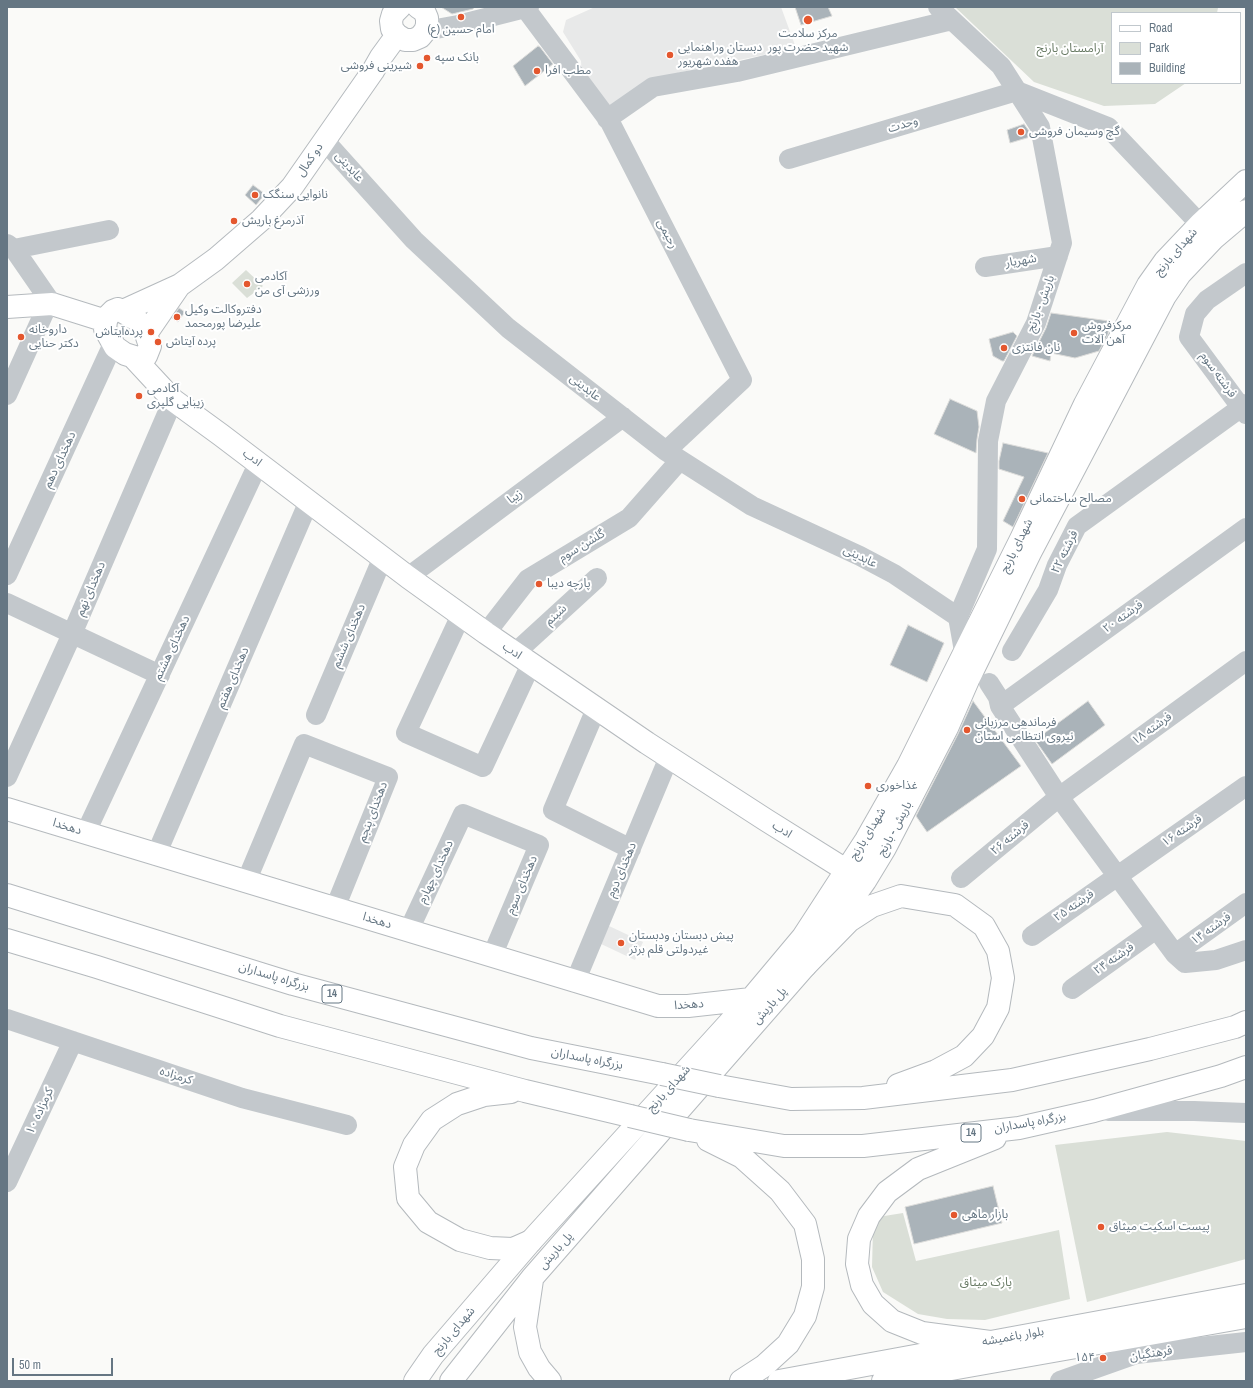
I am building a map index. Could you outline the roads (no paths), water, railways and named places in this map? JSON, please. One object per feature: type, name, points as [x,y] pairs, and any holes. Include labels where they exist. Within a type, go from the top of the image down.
[{"type":"main road","points":[[392,9],[392,29],[401,38],[413,40],[420,37],[423,14]]},
{"type":"main road","name":"دو کمال","points":[[180,285],[216,259],[261,220],[292,187],[374,71],[389,62],[401,38]]},
{"type":"main road","name":"شهدای بارنج","points":[[432,1380],[433,1355],[531,1241],[751,999],[803,937],[866,840],[908,766],[1021,539],[1085,404],[1148,285],[1165,261],[1200,224],[1246,181]]},
{"type":"main road","name":"شهدای بارنج","points":[[955,711],[968,680],[1030,553],[1165,296],[1180,274],[1214,238],[1246,210]]},
{"type":"main road","points":[[180,285],[143,348],[124,354],[115,347],[105,329],[114,316],[180,285]]},
{"type":"main road","points":[[7,306],[50,304],[137,320],[144,328],[143,348],[173,400]]},
{"type":"main road","name":"ادب","points":[[173,400],[486,633],[596,709],[669,757],[845,871],[865,881]]},
{"type":"main road","name":"باریش - بارنج","points":[[865,881],[885,848],[955,711]]},
{"type":"main road","name":"دهخدا","points":[[7,809],[658,1006],[688,1006],[751,999]]},
{"type":"main road","name":"پل باریش","points":[[432,1380],[532,1278],[805,966],[865,881]]},
{"type":"main road","name":"بزرگراه پاسداران","points":[[7,895],[316,990],[531,1048],[791,1099],[863,1098]]},
{"type":"main road","points":[[805,966],[849,922],[872,906],[901,896],[955,905],[984,926],[998,951],[1003,978],[998,1008],[983,1036],[964,1056],[936,1071],[863,1098]]},
{"type":"main road","name":"14","points":[[7,940],[97,967],[280,1026],[525,1091],[689,1130]]},
{"type":"main road","name":"14","points":[[863,1098],[1012,1080],[1150,1049],[1235,1027],[1246,1022]]},
{"type":"main road","name":"بزرگراه پاسداران","points":[[689,1130],[784,1146],[863,1146],[1019,1128],[1094,1111],[1221,1076],[1246,1067]]},
{"type":"main road","points":[[525,1091],[484,1095],[457,1104],[432,1120],[414,1145],[405,1167],[408,1198],[428,1222],[460,1240],[490,1248],[513,1249],[531,1241]]},
{"type":"main road","points":[[990,1342],[922,1333],[892,1321],[873,1304],[862,1285],[857,1264],[860,1239],[869,1216],[887,1192],[918,1169],[1019,1128]]},
{"type":"main road","points":[[689,1130],[742,1156],[780,1191],[806,1224],[813,1259],[813,1287],[804,1316],[788,1344],[764,1366],[741,1381]]},
{"type":"main road","points":[[532,1278],[525,1327],[530,1352],[539,1368],[550,1381]]},
{"type":"main road","name":"بلوار باغمیشه","points":[[779,1381],[1246,1296]]},
{"type":"main road","name":"بلوار باغمیشه","points":[[883,1381],[1135,1345],[1246,1317]]},
{"type":"street","points":[[423,14],[458,26],[527,8]]},
{"type":"street","name":"رحیمی","points":[[527,8],[610,122],[742,380],[673,455]]},
{"type":"street","points":[[607,119],[653,87],[737,72],[945,13]]},
{"type":"street","name":"باریش - بارنج","points":[[945,13],[1001,66],[1040,127],[1062,243],[1036,323],[996,401],[988,441],[987,549],[958,617]]},
{"type":"street","points":[[1017,91],[1108,127],[1200,224]]},
{"type":"street","name":"وحدت","points":[[789,159],[1017,91]]},
{"type":"street","name":"عابدینی","points":[[324,140],[414,240],[508,328],[673,455],[752,506],[860,556],[894,574],[958,617]]},
{"type":"street","points":[[7,394],[50,304],[10,246],[109,230]]},
{"type":"street","name":"شهریار","points":[[985,267],[1058,256]]},
{"type":"street","name":"فرشته سوم","points":[[1244,408],[1189,337],[1195,314],[1207,300],[1246,273]]},
{"type":"street","name":"دهخدای دهم","points":[[7,576],[113,344]]},
{"type":"street","name":"دهخدای نهم","points":[[7,777],[72,634],[173,400]]},
{"type":"street","name":"۲۲ فرشته","points":[[1012,650],[1048,590],[1057,565],[1078,526],[1244,408]]},
{"type":"street","name":"زیبا","points":[[408,576],[623,417]]},
{"type":"street","name":"گلشن سوم","points":[[486,633],[528,579],[629,518],[673,455]]},
{"type":"street","name":"دهخدای هشتم","points":[[86,832],[258,464]]},
{"type":"street","name":"دهخدای هفتم","points":[[156,855],[309,501]]},
{"type":"street","name":"۲۰ فرشته","points":[[1000,706],[1246,528]]},
{"type":"street","name":"دهخدای ششم","points":[[316,715],[383,557]]},
{"type":"street","name":"شبنم","points":[[523,658],[597,578]]},
{"type":"street","points":[[7,603],[160,674]]},
{"type":"street","points":[[461,615],[406,733],[483,767],[523,658]]},
{"type":"street","points":[[958,617],[964,651]]},
{"type":"street","name":"۱۸ فرشته","points":[[1059,797],[1246,661]]},
{"type":"street","points":[[989,683],[998,697],[1000,706],[1059,797],[1175,954],[1185,963],[1216,960],[1246,950]]},
{"type":"street","points":[[596,709],[553,810],[631,849]]},
{"type":"street","name":"دهخدای پنجم","points":[[246,882],[304,744],[388,777],[335,908]]},
{"type":"street","name":"دهخدای دوم","points":[[575,982],[669,757]]},
{"type":"street","name":"۱۶ فرشته","points":[[1117,876],[1246,786]]},
{"type":"street","name":"۲۶ فرشته","points":[[961,878],[1059,797]]},
{"type":"street","name":"دهخدای چهارم","points":[[409,930],[463,814]]},
{"type":"street","name":"دهخدای سوم","points":[[463,814],[539,845],[492,956]]},
{"type":"street","name":"۲۵ فرشته","points":[[1032,936],[1117,876]]},
{"type":"street","name":"۱۴ فرشته","points":[[1175,954],[1246,903]]},
{"type":"street","name":"فرشته ۲۴","points":[[1072,989],[1156,930]]},
{"type":"street","name":"کرمزاده","points":[[7,1019],[242,1098],[347,1125]]},
{"type":"street","name":"کرمزاده ١٠","points":[[7,1182],[73,1041]]},
{"type":"street","points":[[1094,1111],[1194,1111],[1246,1113]]},
{"type":"street","name":"فرهنگیان","points":[[1060,1381],[1100,1374],[1135,1345],[1246,1342]]},
{"type":"place","name":"امام حسین (ع)","points":[[461,17]]},
{"type":"place","name":"مرکز سلامت شهید حضرت پور","points":[[808,20]]},
{"type":"place","name":"دبستان وراهنمایی هفده شهریور","points":[[670,55]]},
{"type":"place","name":"بانک سپه","points":[[427,58]]},
{"type":"place","name":"شیرینی فروشی","points":[[420,66]]},
{"type":"place","name":"مطب افرا","points":[[537,71]]},
{"type":"place","name":"گچ وسیمان فروشی","points":[[1021,132]]},
{"type":"place","name":"نانوایی سنگک","points":[[255,195]]},
{"type":"place","name":"آذرمرغ باریش","points":[[234,221]]},
{"type":"place","name":"آکادمی ورزشی آی من","points":[[247,284]]},
{"type":"place","name":"دفتروکالت وکیل علیرضا پورمحمد","points":[[177,317]]},
{"type":"place","name":"پرده‌آیتاش","points":[[151,332]]},
{"type":"place","name":"مرکزفروش آهن آلات","points":[[1074,333]]},
{"type":"place","name":"داروخانه دکتر حنایی","points":[[21,337]]},
{"type":"place","name":"پرده‌ آیتاش","points":[[158,342]]},
{"type":"place","name":"نان فانتزی","points":[[1004,348]]},
{"type":"place","name":"آکادمی زیبایی گلپری","points":[[139,396]]},
{"type":"place","name":"مصالح ساختمانی","points":[[1022,499]]},
{"type":"place","name":"پارچه دیبا","points":[[539,584]]},
{"type":"place","name":"فرماندهی مرزبانی نیروی انتظامی استان","points":[[967,730]]},
{"type":"place","name":"غذاخوری","points":[[868,786]]},
{"type":"place","name":"پیش دبستان ودبستان غیردولتی قلم برتر","points":[[621,943]]},
{"type":"place","name":"بازار ماهی","points":[[954,1215]]},
{"type":"place","name":"پیست اسکیت میثاق","points":[[1101,1227]]},
{"type":"place","name":"۱۵۴","points":[[1103,1358]]},
{"type":"park label","name":"آرامستان بارنج","points":[[1070,49]]},
{"type":"park label","name":"پارک میثاق","points":[[986,1283]]}]
